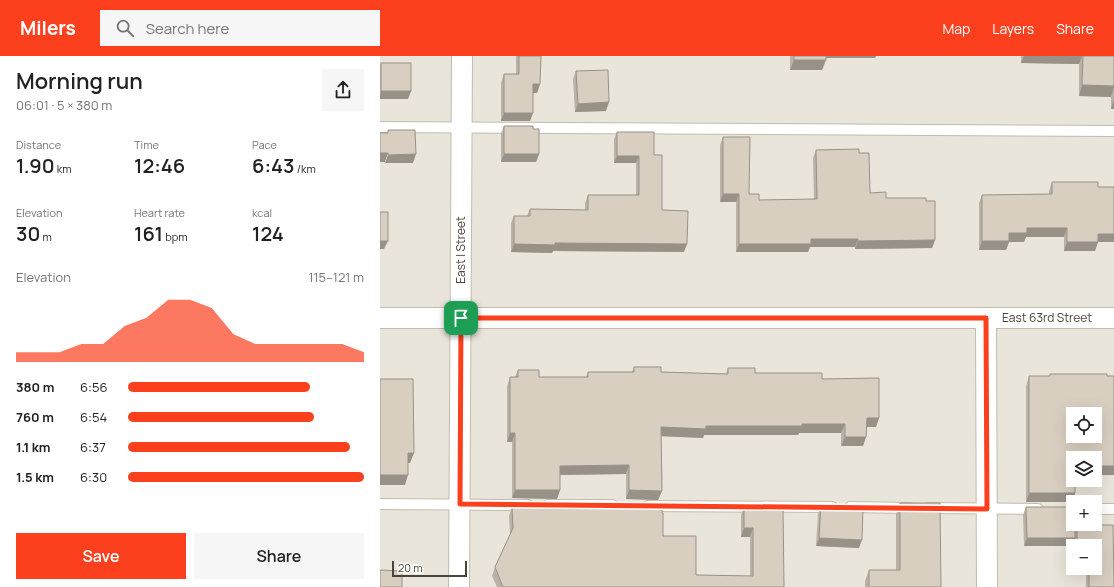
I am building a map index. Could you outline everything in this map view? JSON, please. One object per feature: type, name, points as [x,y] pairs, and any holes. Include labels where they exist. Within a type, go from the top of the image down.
[{"type":"street","name":"East I Street","points":[[459,587],[462,56]]},
{"type":"street","name":"East 63rd Street","points":[[380,318],[1114,318]]},
{"type":"street","points":[[986,318],[987,587]]},
{"type":"lane","points":[[380,127],[1114,131]]},
{"type":"lane","points":[[380,504],[619,505]]},
{"type":"lane","points":[[635,506],[1050,509]]},
{"type":"lane","points":[[1102,509],[1114,509]]},
{"type":"shaded area","points":[[380,56],[1114,56],[1114,587],[380,587]]},
{"type":"building","points":[[519,56],[541,56],[540,84],[533,84],[533,113],[504,113],[504,74],[519,74]]},
{"type":"building","points":[[794,56],[826,56],[826,60],[794,60]]},
{"type":"building","points":[[1083,56],[1114,56],[1114,86],[1082,85]]},
{"type":"building","points":[[381,63],[411,63],[411,91],[381,91]]},
{"type":"building","points":[[608,70],[609,102],[578,104],[576,71]]},
{"type":"building","points":[[504,126],[533,126],[533,129],[539,129],[539,154],[504,154]]},
{"type":"building","points":[[388,130],[415,130],[416,154],[388,155],[388,153],[380,153],[380,133],[388,133]]},
{"type":"building","points":[[617,132],[654,132],[654,155],[662,155],[662,210],[688,211],[687,244],[514,244],[514,216],[530,216],[530,209],[588,210],[588,195],[639,195],[639,156],[617,156]]},
{"type":"building","points":[[723,137],[750,137],[749,194],[759,194],[759,200],[817,199],[816,150],[859,149],[859,153],[869,153],[870,193],[886,192],[886,198],[926,198],[926,201],[935,201],[935,240],[858,241],[858,239],[811,239],[811,244],[739,244],[739,194],[723,194]]},
{"type":"building","points":[[1052,182],[1098,182],[1098,187],[1114,187],[1114,234],[1098,234],[1098,242],[1067,242],[1067,228],[1027,228],[1027,233],[1009,233],[1009,241],[982,241],[982,195],[1052,194]]},
{"type":"building","points":[[380,212],[388,212],[388,241],[380,241]]},
{"type":"building","points":[[634,367],[661,367],[661,372],[728,374],[728,368],[755,368],[755,373],[822,373],[822,379],[879,378],[879,418],[867,418],[866,437],[845,437],[845,424],[802,424],[802,426],[706,426],[706,429],[661,427],[662,491],[629,490],[629,465],[560,466],[560,490],[515,490],[515,433],[510,433],[510,377],[518,377],[518,370],[539,370],[539,377],[588,377],[588,372],[634,372]]},
{"type":"building","points":[[1050,374],[1107,374],[1107,376],[1114,376],[1114,466],[1102,466],[1102,451],[1066,451],[1066,487],[1075,487],[1075,493],[1029,493],[1029,376],[1050,376]]},
{"type":"building","points":[[380,379],[413,379],[414,453],[408,453],[408,475],[380,475]]},
{"type":"building","points":[[515,503],[560,503],[560,505],[662,504],[663,536],[696,536],[696,575],[753,576],[753,528],[744,528],[744,506],[783,506],[784,587],[503,587],[495,567],[513,528],[512,507],[515,507]]},
{"type":"building","points":[[900,503],[940,503],[941,587],[869,587],[869,570],[900,570]]},
{"type":"building","points":[[821,505],[863,506],[862,540],[819,538]]},
{"type":"building","points":[[1026,507],[1066,507],[1066,531],[1075,531],[1075,538],[1027,538]]},
{"type":"building","points":[[1102,525],[1113,525],[1114,587],[1089,587],[1089,575],[1102,575],[1102,539],[1077,539],[1077,531],[1102,531]]},
{"type":"building","points":[[380,570],[402,571],[402,587],[380,587]]},
{"type":"route","points":[[461,318],[986,318],[987,509],[460,504],[461,318]]}]
